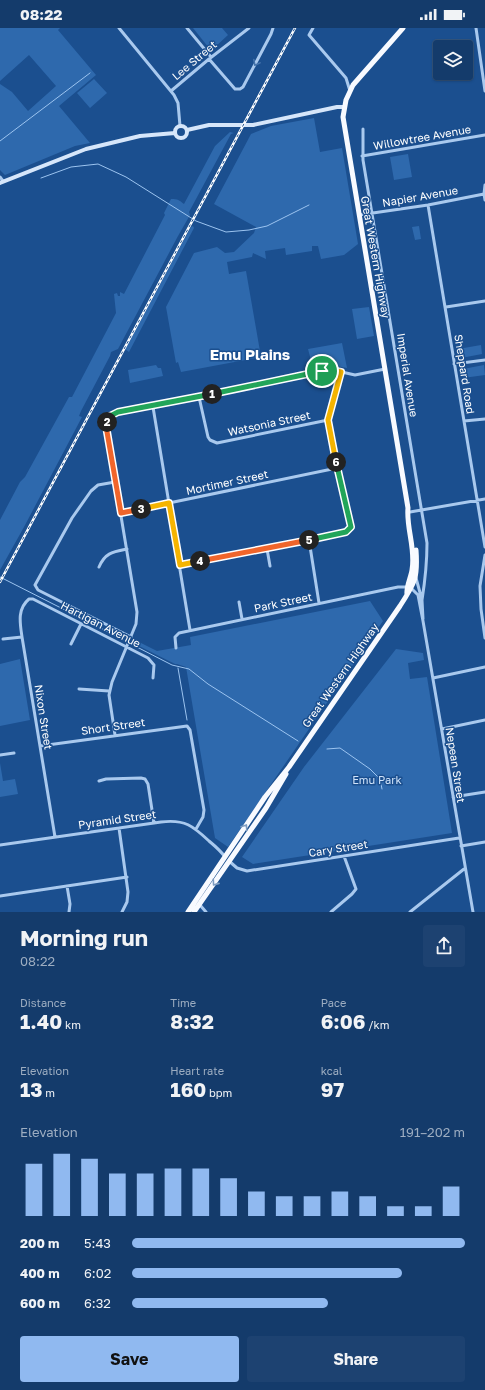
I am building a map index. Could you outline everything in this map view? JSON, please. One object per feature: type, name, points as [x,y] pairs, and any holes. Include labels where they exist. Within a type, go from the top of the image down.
[{"type":"highway","name":"Great Western Highway","points":[[188,912],[265,798],[289,768],[400,606],[416,577],[416,550],[344,124],[344,107],[350,91],[403,28]]},
{"type":"highway","name":"Great Western Highway","points":[[409,510],[413,561],[410,588]]},
{"type":"highway","name":"Great Western Highway","points":[[194,912],[230,862],[272,798],[289,768]]},
{"type":"main road","points":[[187,130],[216,124],[252,125],[337,107],[344,107]]},
{"type":"main road","points":[[175,133],[176,129],[180,126],[186,127],[187,130]]},
{"type":"main road","points":[[2,182],[86,149],[140,136],[175,133],[182,138],[187,135],[187,130]]},
{"type":"street","points":[[119,28],[171,91],[178,103],[180,126]]},
{"type":"street","points":[[187,28],[235,89],[240,89],[243,87],[272,32],[272,28]]},
{"type":"street","name":"Lee Street","points":[[171,91],[249,28]]},
{"type":"street","points":[[313,28],[309,35],[346,78],[350,91]]},
{"type":"street","points":[[476,28],[485,91]]},
{"type":"street","points":[[346,78],[357,81]]},
{"type":"street","name":"Imperial Avenue","points":[[363,129],[362,156],[427,542],[427,562],[422,600]]},
{"type":"street","name":"Willowtree Avenue","points":[[362,156],[485,135]]},
{"type":"street","points":[[0,178],[2,182]]},
{"type":"street","points":[[485,185],[485,200]]},
{"type":"street","name":"Napier Avenue","points":[[359,215],[428,205],[484,194]]},
{"type":"street","name":"Sheppard Road","points":[[428,205],[485,547]]},
{"type":"street","points":[[446,307],[485,301]]},
{"type":"street","points":[[454,364],[485,360]]},
{"type":"street","points":[[115,735],[109,691],[136,624],[137,612],[106,426],[108,420],[112,415],[118,412],[153,407],[326,370],[358,374],[385,369]]},
{"type":"street","points":[[180,565],[267,549],[346,532],[350,528],[351,524],[337,468],[328,420],[341,372]]},
{"type":"street","name":"Watsonia Street","points":[[199,397],[207,434],[210,440],[217,443],[328,420]]},
{"type":"street","points":[[153,407],[190,630]]},
{"type":"street","points":[[464,422],[485,419]]},
{"type":"street","name":"Mortimer Street","points":[[121,513],[337,468]]},
{"type":"street","points":[[116,482],[98,485],[91,491],[72,518],[35,585],[38,590],[131,637]]},
{"type":"street","points":[[409,510],[421,510],[485,499]]},
{"type":"street","points":[[309,540],[320,603]]},
{"type":"street","points":[[267,549],[270,566]]},
{"type":"street","points":[[99,567],[110,553],[127,550]]},
{"type":"street","points":[[485,555],[480,586],[481,609],[485,638]]},
{"type":"street","name":"Nepean Street","points":[[416,577],[422,600],[423,621]]},
{"type":"street","name":"Park Street","points":[[176,648],[176,635],[190,630],[398,587],[410,588]]},
{"type":"street","name":"Nepean Street","points":[[410,588],[418,595],[423,621],[472,912]]},
{"type":"street","name":"Hartigan Avenue","points":[[26,601],[30,599],[33,600],[151,661],[154,667],[153,678]]},
{"type":"street","name":"Nixon Street","points":[[26,601],[20,612],[22,637],[55,837]]},
{"type":"street","points":[[239,602],[242,620]]},
{"type":"street","points":[[481,609],[485,608]]},
{"type":"street","points":[[71,644],[81,624]]},
{"type":"street","points":[[3,639],[22,637]]},
{"type":"street","points":[[433,678],[485,667]]},
{"type":"street","points":[[79,689],[109,691]]},
{"type":"street","points":[[442,729],[485,720]]},
{"type":"street","name":"Short Street","points":[[40,746],[184,725],[188,726],[190,730],[204,810],[203,817],[196,829]]},
{"type":"street","points":[[0,755],[14,753]]},
{"type":"street","points":[[99,781],[106,779],[145,779],[148,784],[154,823]]},
{"type":"street","points":[[453,797],[485,792]]},
{"type":"street","name":"Pyramid Street","points":[[0,845],[172,821],[191,825],[225,857]]},
{"type":"street","points":[[120,828],[127,877],[128,897],[122,912]]},
{"type":"street","name":"Cary Street","points":[[225,857],[240,869],[247,871],[459,838]]},
{"type":"street","points":[[461,846],[485,842]]},
{"type":"street","points":[[331,912],[356,890],[344,856]]},
{"type":"street","points":[[410,912],[464,869]]},
{"type":"street","points":[[0,896],[127,877]]},
{"type":"street","points":[[67,886],[70,912]]},
{"type":"street","points":[[200,905],[206,912]]},
{"type":"green space","points":[[0,28],[60,28],[58,30],[96,75],[59,106],[90,143],[75,146],[5,175],[0,170],[0,84],[12,92],[28,111],[56,86],[29,55],[0,81]]},
{"type":"green space","points":[[193,28],[222,28],[228,35],[214,48],[209,48]]},
{"type":"green space","points":[[94,79],[107,93],[90,108],[77,93]]},
{"type":"green space","points":[[314,118],[320,152],[342,148],[358,244],[344,255],[321,259],[318,246],[312,246],[312,251],[286,255],[285,248],[265,251],[266,259],[253,253],[252,257],[227,262],[229,274],[246,271],[261,357],[181,372],[178,362],[176,363],[166,307],[194,253],[217,247],[225,253],[234,252],[254,233],[256,227],[214,204],[251,134],[271,126]]},
{"type":"green space","points":[[230,132],[234,133],[231,134],[189,212],[190,215],[118,349],[111,352],[81,411],[79,416],[82,417],[0,570],[0,520],[69,397],[72,397],[116,313],[114,294],[117,293],[118,296],[120,296],[120,292],[124,294],[165,215],[164,213],[171,199],[178,200],[184,204],[215,146]]},
{"type":"green space","points":[[408,154],[412,177],[394,180],[390,157]]},
{"type":"green space","points":[[193,226],[194,228],[129,352],[125,349],[191,227]]},
{"type":"green space","points":[[419,226],[421,239],[415,240],[412,227]]},
{"type":"green space","points":[[369,307],[374,336],[357,339],[352,309]]},
{"type":"green space","points":[[342,343],[347,368],[330,365],[313,368],[308,349]]},
{"type":"green space","points":[[481,345],[482,354],[461,358],[459,356],[458,349]]},
{"type":"green space","points":[[156,365],[158,368],[161,368],[163,376],[130,383],[128,370]]},
{"type":"green space","points":[[484,365],[485,375],[463,378],[461,371],[463,369]]},
{"type":"green space","points":[[370,601],[383,621],[228,847],[215,838],[186,667],[175,664],[133,643],[135,640],[157,651],[191,645],[190,637]]},
{"type":"green space","name":"Emu Park","points":[[396,649],[423,653],[424,660],[408,663],[410,679],[427,677],[452,833],[253,864],[242,857],[304,767]]},
{"type":"green space","points":[[20,659],[30,720],[0,726],[0,664]]},
{"type":"green space","points":[[0,763],[3,781],[15,779],[18,794],[0,797]]},
{"type":"waterway","points":[[0,141],[90,73]]},
{"type":"waterway","points":[[41,178],[71,167],[98,164],[126,177],[196,221],[226,232],[249,230],[267,226],[309,205]]},
{"type":"waterway","points":[[0,577],[124,640]]},
{"type":"waterway","points":[[133,645],[172,665],[189,669],[208,684],[298,741]]},
{"type":"waterway","points":[[178,668],[187,720]]},
{"type":"waterway","points":[[327,749],[340,748],[370,769],[380,779],[382,789]]},
{"type":"railway","points":[[0,582],[295,28]]},
{"type":"district","name":"Emu Plains","points":[[250,354]]},
{"type":"route","points":[[331,370],[341,372],[328,420],[337,468],[351,526],[348,531],[267,549],[180,565],[169,503],[121,513],[106,426],[110,416],[118,412],[153,407],[322,371],[331,370]]}]
